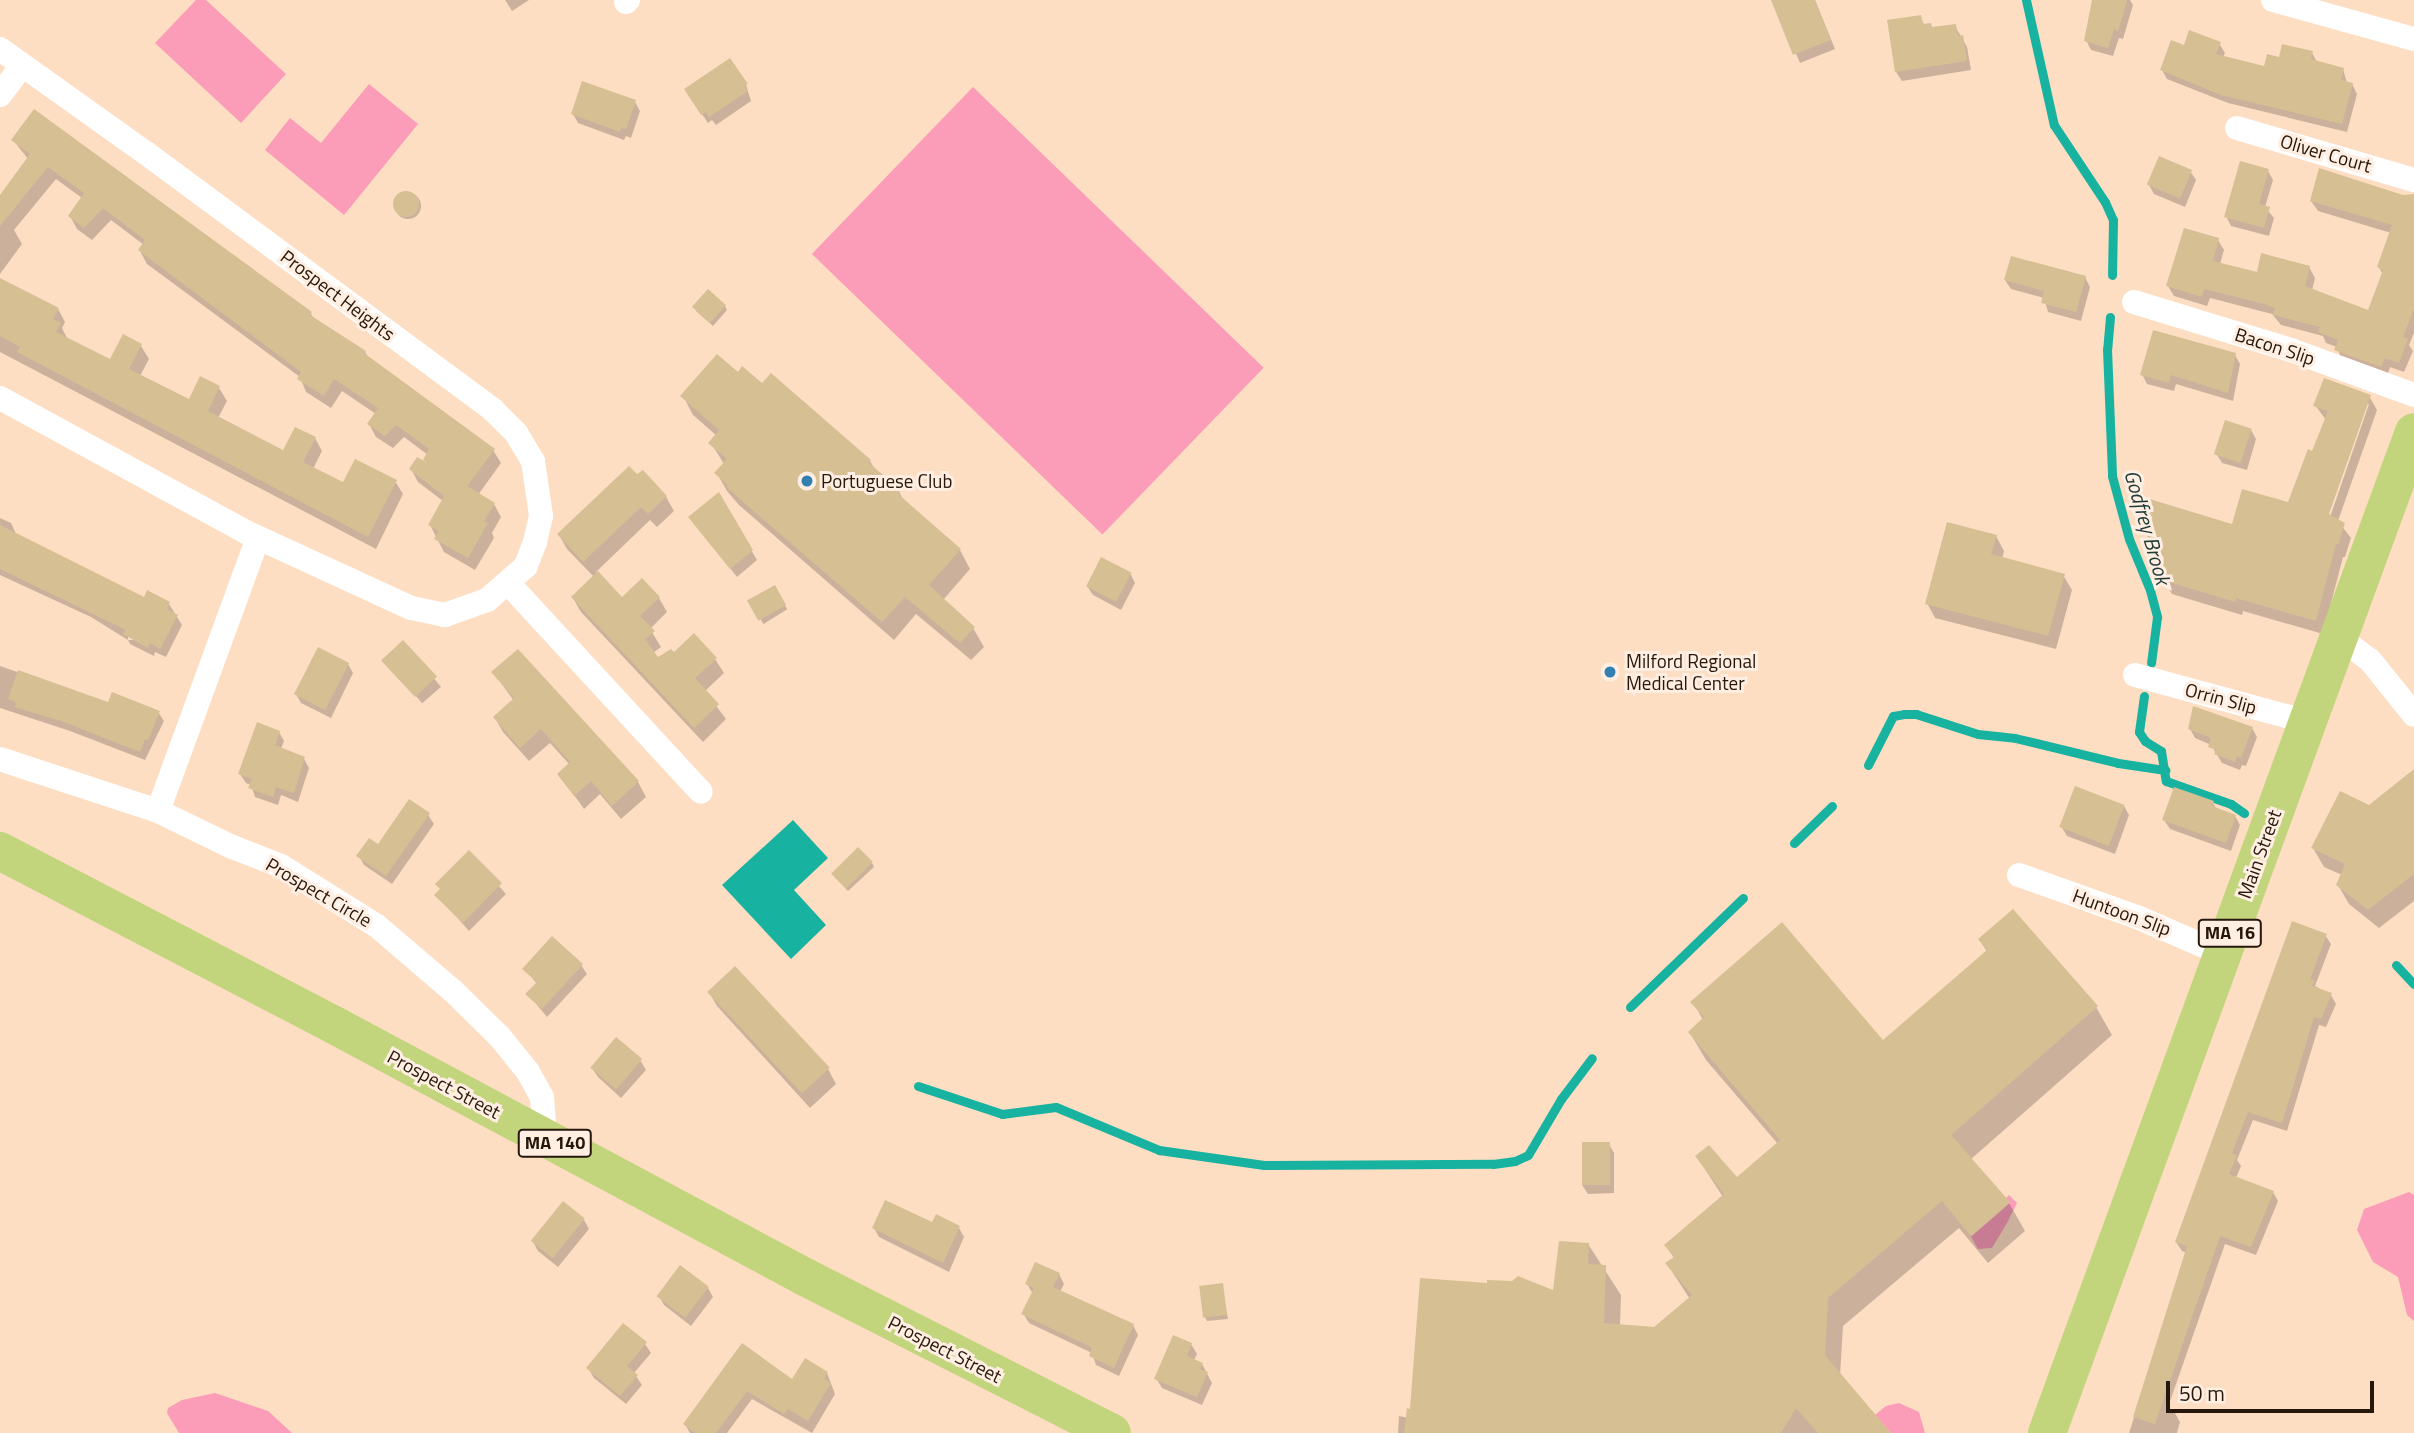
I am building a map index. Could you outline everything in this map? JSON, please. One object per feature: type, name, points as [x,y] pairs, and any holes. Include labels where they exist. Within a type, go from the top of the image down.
[{"type":"main road","name":"Main Street","points":[[2047,1433],[2414,432]]},
{"type":"main road","name":"Prospect Street","points":[[0,851],[805,1277],[1112,1433]]},
{"type":"street","points":[[2273,0],[2414,39]]},
{"type":"street","name":"Prospect Heights","points":[[0,49],[266,240],[493,410],[516,433],[533,461],[541,516],[526,566],[486,600],[445,615],[411,608],[258,538],[0,398]]},
{"type":"street","points":[[0,95],[22,66]]},
{"type":"street","name":"Oliver Court","points":[[2237,128],[2414,180]]},
{"type":"street","name":"Bacon Slip","points":[[2134,302],[2291,350],[2414,394]]},
{"type":"street","points":[[158,811],[258,538]]},
{"type":"street","points":[[509,583],[701,792]]},
{"type":"street","points":[[2339,637],[2370,660],[2414,715]]},
{"type":"street","name":"Orrin Slip","points":[[2135,674],[2308,722]]},
{"type":"street","name":"Prospect Circle","points":[[0,759],[158,811],[230,846],[281,866],[377,926],[481,1018],[528,1072],[542,1097],[545,1138]]},
{"type":"street","name":"Huntoon Slip","points":[[2019,875],[2137,916],[2222,954]]},
{"type":"shaded area","points":[[196,0],[206,0],[286,74],[241,123],[155,43]]},
{"type":"shaded area","points":[[369,84],[418,124],[344,215],[265,150],[290,118],[321,143]]},
{"type":"shaded area","points":[[973,87],[1264,368],[1102,535],[812,254]]},
{"type":"shaded area","points":[[2409,1192],[2414,1195],[2414,1321],[2407,1315],[2398,1277],[2373,1262],[2357,1230],[2364,1209]]},
{"type":"shaded area","points":[[2009,1195],[2017,1203],[2007,1223],[1992,1248],[1978,1249],[1969,1233],[1972,1236],[2010,1203],[2006,1198]]},
{"type":"shaded area","points":[[215,1393],[268,1411],[292,1433],[179,1433],[167,1413],[168,1408],[182,1400]]},
{"type":"shaded area","points":[[1899,1403],[1919,1412],[1925,1433],[1891,1433],[1875,1415],[1886,1406]]},
{"type":"water","points":[[793,820],[828,858],[794,890],[826,925],[791,959],[722,885]]},
{"type":"building","points":[[1771,0],[1815,0],[1831,40],[1793,55]]},
{"type":"building","points":[[2092,0],[2127,0],[2118,31],[2114,29],[2108,48],[2084,41]]},
{"type":"building","points":[[1921,15],[1923,24],[1931,23],[1932,27],[1956,24],[1958,36],[1963,35],[1967,61],[1895,72],[1887,20]]},
{"type":"building","points":[[2189,30],[2221,42],[2216,54],[2264,66],[2267,54],[2279,57],[2282,44],[2313,51],[2311,59],[2344,68],[2341,80],[2353,83],[2342,124],[2221,95],[2160,70],[2171,40],[2184,45]]},
{"type":"building","points":[[730,58],[748,84],[744,86],[748,91],[709,117],[706,112],[701,115],[684,89]]},
{"type":"building","points":[[582,81],[636,100],[626,129],[621,128],[620,132],[571,114]]},
{"type":"building","points":[[34,109],[312,312],[310,315],[366,351],[364,353],[495,449],[467,486],[495,503],[484,521],[488,523],[468,558],[434,539],[439,531],[428,525],[444,496],[409,469],[417,457],[431,465],[423,460],[429,449],[396,425],[385,436],[367,424],[378,408],[334,379],[324,396],[297,379],[301,372],[138,250],[145,240],[103,208],[84,228],[68,216],[84,193],[48,167],[0,226],[0,195],[30,154],[11,140]]},
{"type":"building","points":[[2159,156],[2192,170],[2180,199],[2147,185]]},
{"type":"building","points":[[2240,161],[2269,169],[2259,204],[2270,207],[2264,228],[2224,217]]},
{"type":"building","points":[[2319,168],[2403,195],[2414,194],[2414,309],[2403,337],[2408,339],[2399,363],[2385,358],[2381,367],[2334,350],[2338,340],[2318,332],[2320,327],[2273,315],[2275,308],[2264,304],[2204,289],[2202,297],[2166,286],[2184,228],[2219,238],[2213,261],[2257,272],[2261,253],[2310,266],[2305,286],[2368,310],[2383,270],[2377,267],[2392,225],[2310,201]]},
{"type":"building","points":[[406,191],[415,195],[419,204],[415,213],[406,217],[397,213],[393,204],[397,195]]},
{"type":"building","points":[[2011,256],[2086,276],[2076,312],[2041,303],[2044,291],[2004,280]]},
{"type":"building","points":[[0,278],[59,308],[53,319],[61,323],[56,332],[110,359],[123,334],[142,344],[129,369],[189,399],[200,376],[220,386],[208,411],[283,450],[295,427],[316,437],[303,462],[343,482],[355,459],[397,480],[368,537],[17,352],[20,347],[0,336]]},
{"type":"building","points":[[708,289],[726,305],[710,323],[692,307]]},
{"type":"building","points":[[2153,330],[2236,353],[2228,393],[2171,375],[2169,383],[2140,375]]},
{"type":"building","name":"Portuguese Club","points":[[717,354],[738,372],[742,366],[762,383],[771,373],[871,460],[869,463],[901,490],[898,494],[961,549],[929,585],[975,627],[960,643],[905,597],[882,622],[726,487],[728,485],[714,473],[727,459],[708,443],[719,430],[680,396]]},
{"type":"building","points":[[2324,378],[2371,395],[2329,514],[2345,523],[2338,545],[2336,544],[2316,621],[2236,598],[2235,602],[2162,580],[2133,494],[2232,524],[2242,489],[2288,502],[2308,449],[2312,451],[2328,411],[2313,406]]},
{"type":"building","points":[[2225,420],[2252,429],[2241,463],[2214,454]]},
{"type":"building","points":[[629,466],[637,474],[643,470],[667,496],[648,514],[641,507],[583,562],[557,534]]},
{"type":"building","points":[[719,492],[753,550],[730,569],[688,517]]},
{"type":"building","points":[[1947,522],[1997,535],[1991,554],[2065,574],[2048,636],[1925,604]]},
{"type":"building","points":[[0,525],[144,597],[147,590],[170,602],[167,609],[178,615],[160,649],[150,643],[148,648],[123,634],[126,630],[0,569]]},
{"type":"building","points":[[1101,557],[1131,572],[1116,602],[1086,586]]},
{"type":"building","points":[[598,571],[622,597],[642,578],[660,597],[640,616],[655,631],[645,639],[658,657],[671,649],[674,652],[694,633],[717,658],[695,678],[719,704],[694,728],[571,597]]},
{"type":"building","points":[[775,585],[786,605],[758,621],[747,601]]},
{"type":"building","points":[[403,640],[437,677],[415,697],[381,660]]},
{"type":"building","points":[[318,647],[349,663],[325,710],[294,694]]},
{"type":"building","points":[[518,649],[639,781],[612,806],[591,781],[574,796],[557,774],[570,762],[541,729],[520,748],[493,717],[514,698],[491,672]]},
{"type":"building","points":[[18,670],[108,702],[112,692],[160,711],[140,752],[64,722],[15,707],[16,702],[8,699]]},
{"type":"building","points":[[2193,706],[2253,727],[2241,758],[2237,756],[2235,762],[2214,754],[2216,750],[2208,747],[2211,738],[2188,729]]},
{"type":"building","points":[[257,722],[280,731],[275,745],[305,757],[294,793],[276,787],[273,797],[248,788],[252,779],[238,774]]},
{"type":"building","points":[[2414,769],[2414,874],[2368,910],[2336,885],[2345,864],[2311,848],[2340,791],[2369,805]]},
{"type":"building","points":[[2075,786],[2124,805],[2109,846],[2059,827]]},
{"type":"building","points":[[2174,787],[2214,801],[2212,806],[2236,815],[2226,843],[2162,820]]},
{"type":"building","points":[[409,799],[430,813],[386,876],[356,856],[369,838],[378,844]]},
{"type":"building","points":[[858,847],[873,862],[846,889],[831,874]]},
{"type":"building","points":[[469,850],[502,883],[463,923],[434,895],[440,889],[435,884]]},
{"type":"building","points":[[2013,909],[2098,1006],[1951,1135],[2010,1202],[1971,1236],[1942,1201],[1828,1298],[1825,1355],[1891,1433],[1818,1433],[1796,1408],[1781,1433],[1404,1433],[1407,1408],[1410,1409],[1420,1278],[1487,1283],[1487,1280],[1512,1281],[1518,1276],[1553,1290],[1559,1241],[1589,1243],[1588,1264],[1606,1265],[1604,1323],[1654,1327],[1692,1295],[1665,1263],[1674,1257],[1664,1245],[1724,1194],[1695,1156],[1709,1145],[1737,1177],[1780,1140],[1688,1032],[1704,1017],[1690,1002],[1782,922],[1883,1040],[1987,950],[1978,939]]},
{"type":"building","points":[[2292,921],[2327,934],[2310,979],[2314,980],[2312,986],[2332,993],[2321,1019],[2314,1017],[2282,1123],[2248,1112],[2232,1153],[2237,1155],[2229,1174],[2274,1191],[2251,1247],[2220,1236],[2155,1424],[2133,1417],[2187,1246],[2175,1242]]},
{"type":"building","points":[[552,936],[583,964],[542,1009],[525,994],[537,982],[522,969]]},
{"type":"building","points":[[735,966],[830,1068],[802,1094],[707,992]]},
{"type":"building","points":[[616,1037],[642,1059],[616,1089],[590,1068]]},
{"type":"building","points":[[1582,1142],[1610,1142],[1610,1185],[1582,1185]]},
{"type":"building","points":[[885,1200],[932,1222],[936,1214],[960,1226],[943,1263],[872,1228]]},
{"type":"building","points":[[563,1201],[585,1219],[553,1258],[531,1241]]},
{"type":"building","points":[[1035,1262],[1060,1273],[1053,1287],[1134,1324],[1114,1368],[1089,1356],[1092,1348],[1089,1346],[1021,1314],[1034,1288],[1025,1284]]},
{"type":"building","points":[[680,1265],[709,1287],[685,1318],[657,1296]]},
{"type":"building","points":[[1223,1283],[1227,1315],[1203,1318],[1199,1286]]},
{"type":"building","points":[[623,1323],[647,1342],[627,1366],[638,1375],[620,1396],[586,1368]]},
{"type":"building","points":[[1173,1335],[1192,1343],[1187,1356],[1203,1363],[1200,1369],[1208,1372],[1197,1397],[1154,1379]]},
{"type":"building","points":[[742,1343],[792,1379],[805,1358],[828,1372],[824,1379],[831,1383],[808,1421],[788,1409],[784,1414],[747,1391],[716,1433],[695,1433],[683,1424]]},
{"type":"waterway","name":"Godfrey Brook","points":[[2026,0],[2054,125],[2105,202],[2113,220],[2112,275]]},
{"type":"waterway","name":"Godfrey Brook","points":[[2110,317],[2107,349],[2112,476],[2129,539],[2150,590],[2157,617],[2151,663]]},
{"type":"waterway","name":"Godfrey Brook","points":[[2144,696],[2139,732],[2145,741],[2161,751],[2166,781],[2231,804],[2244,813]]},
{"type":"waterway","points":[[1868,765],[1893,716],[1916,714],[1978,734],[2015,738],[2118,763],[2165,770]]},
{"type":"waterway","points":[[1794,843],[1832,806]]},
{"type":"waterway","points":[[1630,1007],[1743,898]]},
{"type":"waterway","name":"Godfrey Brook","points":[[2396,965],[2414,984]]},
{"type":"waterway","points":[[918,1086],[1002,1114],[1056,1107],[1159,1150],[1264,1165],[1493,1164],[1515,1161],[1528,1155],[1561,1099],[1592,1058]]},
{"type":"place","name":"Portuguese Club","points":[[807,481]]},
{"type":"place","name":"Milford Regional Medical Center","points":[[1610,672]]}]
